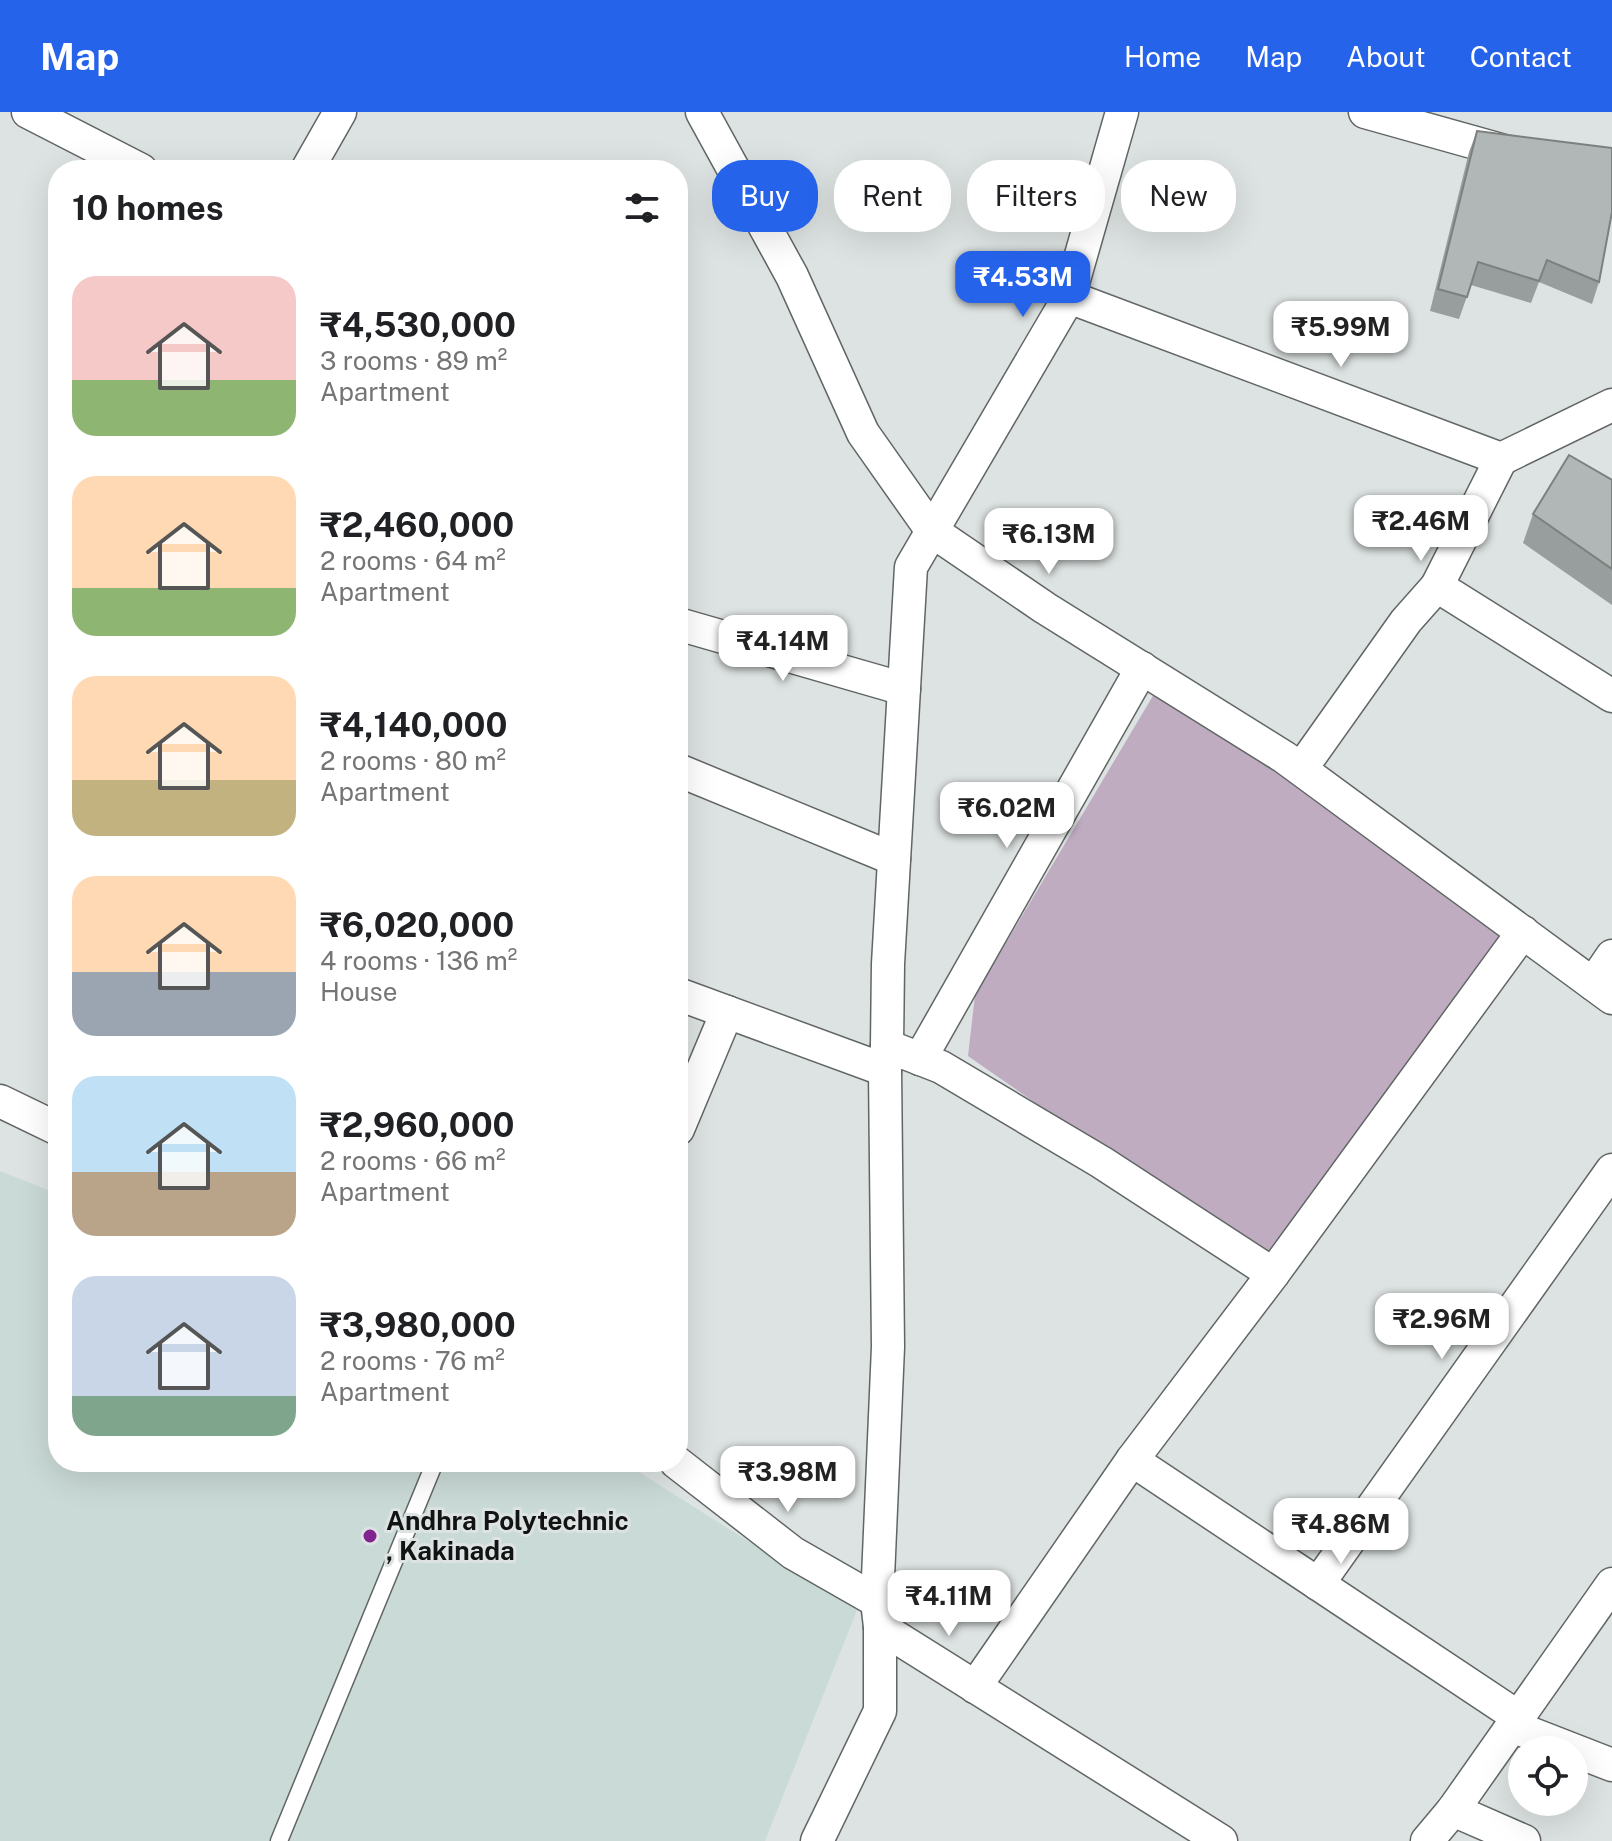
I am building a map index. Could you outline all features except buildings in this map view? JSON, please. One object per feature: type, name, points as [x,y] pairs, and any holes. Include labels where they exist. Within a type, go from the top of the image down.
[{"type":"street","points":[[313,160],[340,112]]},
{"type":"street","points":[[702,112],[792,276],[863,433],[932,531],[1045,608],[1301,769],[1602,991],[1612,956]]},
{"type":"street","points":[[817,1841],[880,1711],[879,1614],[888,1347],[888,964],[911,567],[1069,297],[1122,112]]},
{"type":"street","points":[[1365,112],[1546,163]]},
{"type":"street","points":[[33,113],[122,160]]},
{"type":"street","points":[[1069,297],[1501,459]]},
{"type":"street","points":[[1301,769],[1406,621],[1437,586],[1501,459],[1612,405]]},
{"type":"street","points":[[1437,586],[1612,696]]},
{"type":"street","points":[[688,627],[904,689]]},
{"type":"street","points":[[920,1059],[1142,668]]},
{"type":"street","points":[[688,774],[894,859]]},
{"type":"street","points":[[975,1687],[1132,1460],[1273,1274],[1523,932]]},
{"type":"street","points":[[688,998],[886,1058],[920,1059],[941,1067],[1101,1162],[1273,1274]]},
{"type":"street","points":[[688,1105],[727,1012]]},
{"type":"street","points":[[0,1101],[48,1124]]},
{"type":"street","points":[[1318,1584],[1612,1170]]},
{"type":"street","points":[[1132,1460],[1318,1584],[1515,1722],[1612,1765]]},
{"type":"street","points":[[688,1471],[975,1687],[1221,1841]]},
{"type":"street","points":[[1427,1841],[1606,1603]]},
{"type":"street","points":[[1453,1810],[1524,1841]]},
{"type":"lane","points":[[279,1841],[431,1472]]},
{"type":"shaded area","points":[[1157,689],[1508,933],[1262,1261],[968,1056],[975,995]]},
{"type":"shaded area","name":"Andhra Polytechnic , Kakinada","points":[[0,1171],[48,1190],[48,1472],[639,1472],[857,1610],[765,1841],[0,1841]]},
{"type":"place","name":"Andhra Polytechnic , Kakinada","points":[[370,1536]]}]
